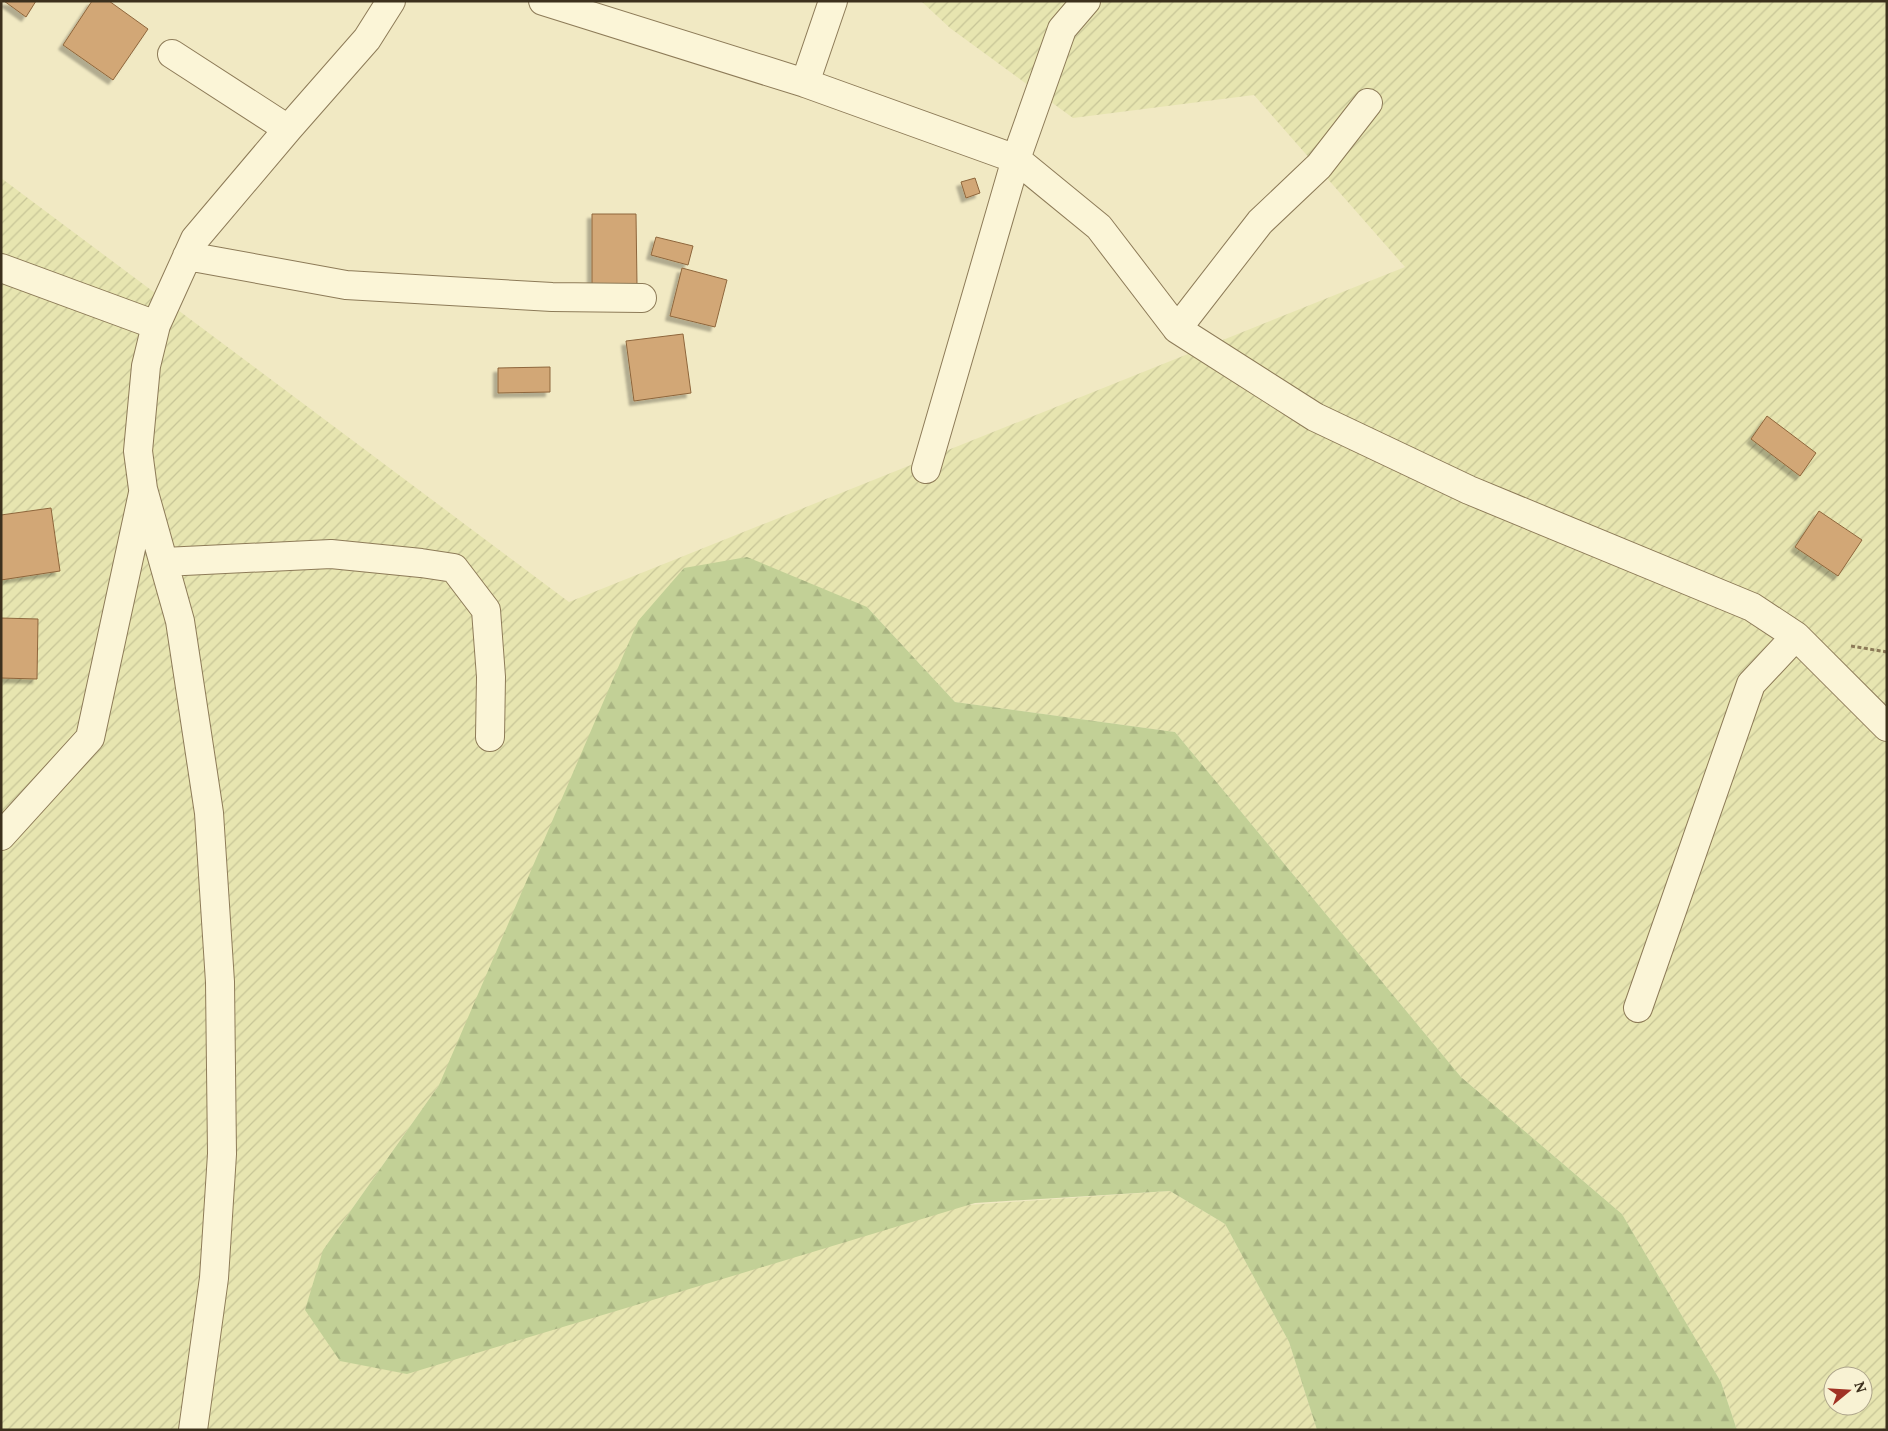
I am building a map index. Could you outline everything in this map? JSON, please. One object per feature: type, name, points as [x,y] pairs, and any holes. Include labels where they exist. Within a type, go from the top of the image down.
[{"type":"street","points":[[193,1430],[214,1278],[222,1154],[220,982],[209,813],[180,621],[144,489],[138,451],[146,366],[156,325],[195,239],[367,39],[391,1]]},
{"type":"street","points":[[544,1],[805,83],[1016,158],[1099,227],[1176,329],[1315,417],[1469,490],[1752,608],[1796,636],[1887,727]]},
{"type":"street","points":[[805,83],[834,1]]},
{"type":"street","points":[[926,469],[1016,158],[1062,29],[1086,1]]},
{"type":"street","points":[[172,54],[288,129]]},
{"type":"street","points":[[1176,329],[1260,222],[1319,166],[1368,103]]},
{"type":"street","points":[[187,256],[346,284],[552,297],[642,298]]},
{"type":"street","points":[[1,268],[156,325]]},
{"type":"street","points":[[1,836],[90,738],[144,489]]},
{"type":"street","points":[[164,562],[331,554],[454,568],[486,610],[491,677],[490,737]]},
{"type":"street","points":[[1638,1008],[1751,684],[1796,636]]},
{"type":"shaded area","points":[[921,1],[1887,1],[1887,1430],[1737,1430],[1721,1382],[1622,1214],[1461,1077],[1175,732],[955,702],[867,607],[439,1085],[323,1250],[1170,1191],[1225,1224],[1289,1342],[1317,1430],[1,1430],[1,178],[569,602],[1405,267],[1254,95],[1073,118],[950,28]]},
{"type":"green space","points":[[747,557],[867,607],[955,702],[1175,732],[1461,1077],[1622,1214],[1721,1382],[1737,1430],[1317,1430],[1289,1342],[1225,1224],[1170,1191],[975,1203],[407,1374],[340,1361],[305,1310],[323,1250],[439,1085],[638,621],[684,568]]},
{"type":"building","points":[[4,1],[36,1],[26,17]]},
{"type":"building","points":[[92,1],[109,1],[148,29],[113,80],[63,45]]},
{"type":"building","points":[[975,178],[980,193],[966,198],[961,182]]},
{"type":"building","points":[[592,214],[636,214],[637,285],[592,285]]},
{"type":"building","points":[[656,237],[693,246],[688,265],[651,255]]},
{"type":"building","points":[[682,268],[727,280],[715,327],[670,316]]},
{"type":"building","points":[[683,334],[691,393],[634,401],[626,341]]},
{"type":"building","points":[[550,367],[550,392],[498,393],[498,368]]},
{"type":"building","points":[[1767,416],[1816,453],[1800,476],[1751,439]]},
{"type":"building","points":[[51,508],[60,571],[1,580],[1,515]]},
{"type":"building","points":[[1819,511],[1862,540],[1838,576],[1795,547]]},
{"type":"building","points":[[1,618],[38,619],[37,679],[1,678]]}]
